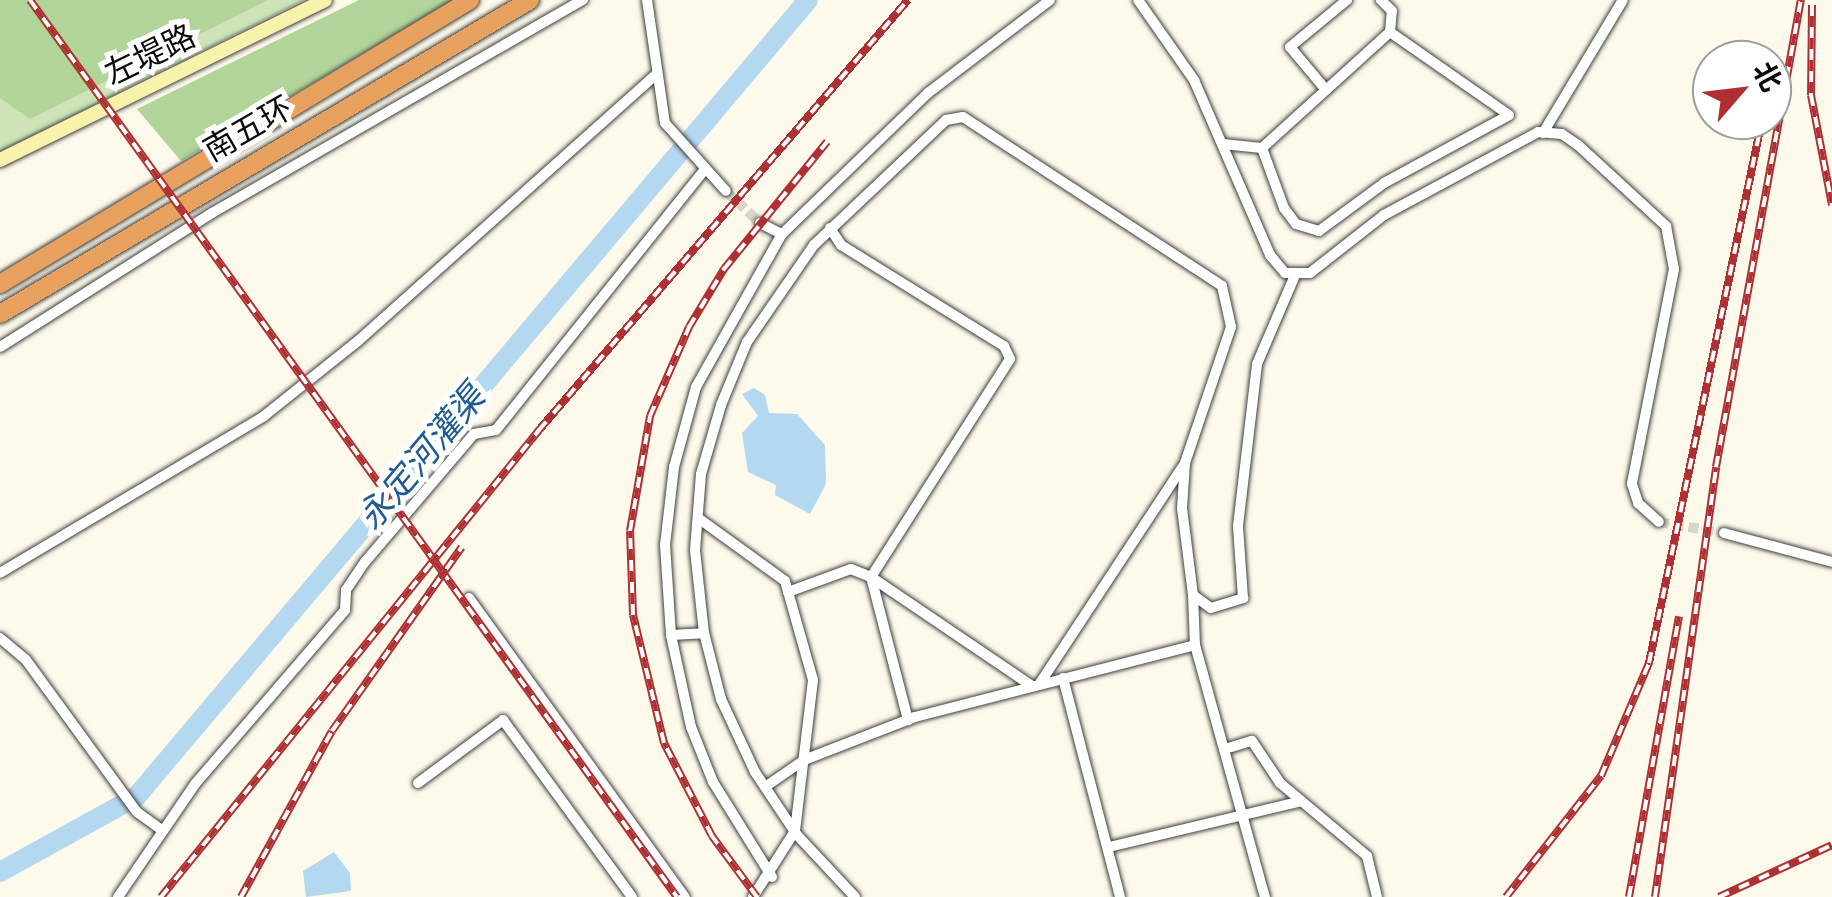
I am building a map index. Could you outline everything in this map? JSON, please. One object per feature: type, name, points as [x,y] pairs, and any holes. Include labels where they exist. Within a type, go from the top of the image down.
[{"type":"highway","name":"南五环","points":[[0,284],[470,0]]},
{"type":"highway","name":"南五环","points":[[0,314],[530,0]]},
{"type":"main road","name":"左堤路","points":[[0,160],[324,0]]},
{"type":"street","points":[[0,347],[212,213],[583,0]]},
{"type":"street","points":[[647,0],[655,75],[671,134],[703,172],[726,191]]},
{"type":"street","points":[[772,877],[712,782],[692,728],[671,635],[664,545],[682,435],[696,386],[727,324],[782,234],[928,93],[1050,0]]},
{"type":"street","points":[[1138,0],[1194,80],[1270,255],[1285,273],[1310,274],[1384,215],[1543,133],[1623,0]]},
{"type":"street","points":[[1326,90],[1290,47],[1347,0]]},
{"type":"street","points":[[1223,144],[1262,148],[1390,32],[1392,12],[1382,0]]},
{"type":"street","points":[[1262,148],[1284,208],[1296,224],[1319,231],[1384,182],[1510,114],[1390,32]]},
{"type":"street","points":[[0,574],[264,416],[358,342],[655,75]]},
{"type":"street","points":[[855,897],[795,831],[765,787],[721,699],[704,633],[698,518],[716,421],[747,342],[851,204],[946,120],[963,117],[1222,286],[1232,327],[1185,463],[1036,685]]},
{"type":"street","points":[[1543,133],[1578,145],[1666,226],[1674,269],[1632,484],[1638,503],[1659,522]]},
{"type":"street","points":[[118,897],[162,830],[345,610],[346,590],[365,562],[474,434],[496,430],[703,172]]},
{"type":"street","points":[[834,185],[851,204]]},
{"type":"street","points":[[760,223],[782,234]]},
{"type":"street","points":[[830,228],[841,245],[1004,346],[1010,358],[871,577],[908,720]]},
{"type":"street","points":[[1192,596],[1210,608],[1243,598],[1240,507],[1257,364],[1296,273]]},
{"type":"street","points":[[1185,463],[1182,508],[1195,645],[1265,897]]},
{"type":"street","points":[[698,518],[785,581],[813,680],[795,831],[772,877],[754,897]]},
{"type":"street","points":[[1724,533],[1832,562]]},
{"type":"street","points":[[788,592],[852,569],[871,577],[1036,685]]},
{"type":"street","points":[[469,598],[685,897]]},
{"type":"street","points":[[671,635],[704,633]]},
{"type":"street","points":[[0,638],[26,660],[136,812],[162,830]]},
{"type":"street","points":[[765,787],[804,760],[908,720],[1195,645]]},
{"type":"street","points":[[1063,678],[1120,897]]},
{"type":"street","points":[[418,783],[502,720],[632,897]]},
{"type":"street","points":[[1225,749],[1252,740],[1280,783],[1367,856],[1377,897]]},
{"type":"street","points":[[1109,847],[1302,802]]},
{"type":"green space","points":[[0,0],[304,0],[0,152]]},
{"type":"green space","points":[[0,0],[268,0],[30,119],[0,98]]},
{"type":"green space","points":[[359,0],[452,0],[181,161],[137,109]]},
{"type":"water","points":[[754,388],[765,395],[769,413],[797,414],[825,445],[826,484],[810,514],[775,495],[776,485],[748,472],[742,433],[758,416],[742,394]]},
{"type":"water","points":[[334,852],[350,873],[351,891],[306,897],[303,871]]},
{"type":"waterway","name":"永定河灌渠","points":[[0,872],[136,797],[808,0]]},
{"type":"tunnel","points":[[726,191],[760,223]]},
{"type":"tunnel","points":[[1659,522],[1724,533]]},
{"type":"railway","points":[[30,0],[677,897]]},
{"type":"railway","points":[[161,897],[539,430],[908,0]]},
{"type":"railway","points":[[1655,897],[1716,467],[1801,0]]},
{"type":"railway","points":[[1812,5],[1811,95],[1832,205]]},
{"type":"railway","points":[[1506,897],[1601,776],[1649,663],[1758,140]]},
{"type":"railway","points":[[757,897],[712,836],[664,743],[633,615],[630,531],[650,416],[689,327],[724,269],[827,142]]},
{"type":"railway","points":[[241,897],[332,731],[462,547]]},
{"type":"railway","points":[[1629,897],[1679,616]]},
{"type":"railway","points":[[1719,897],[1832,845]]}]
